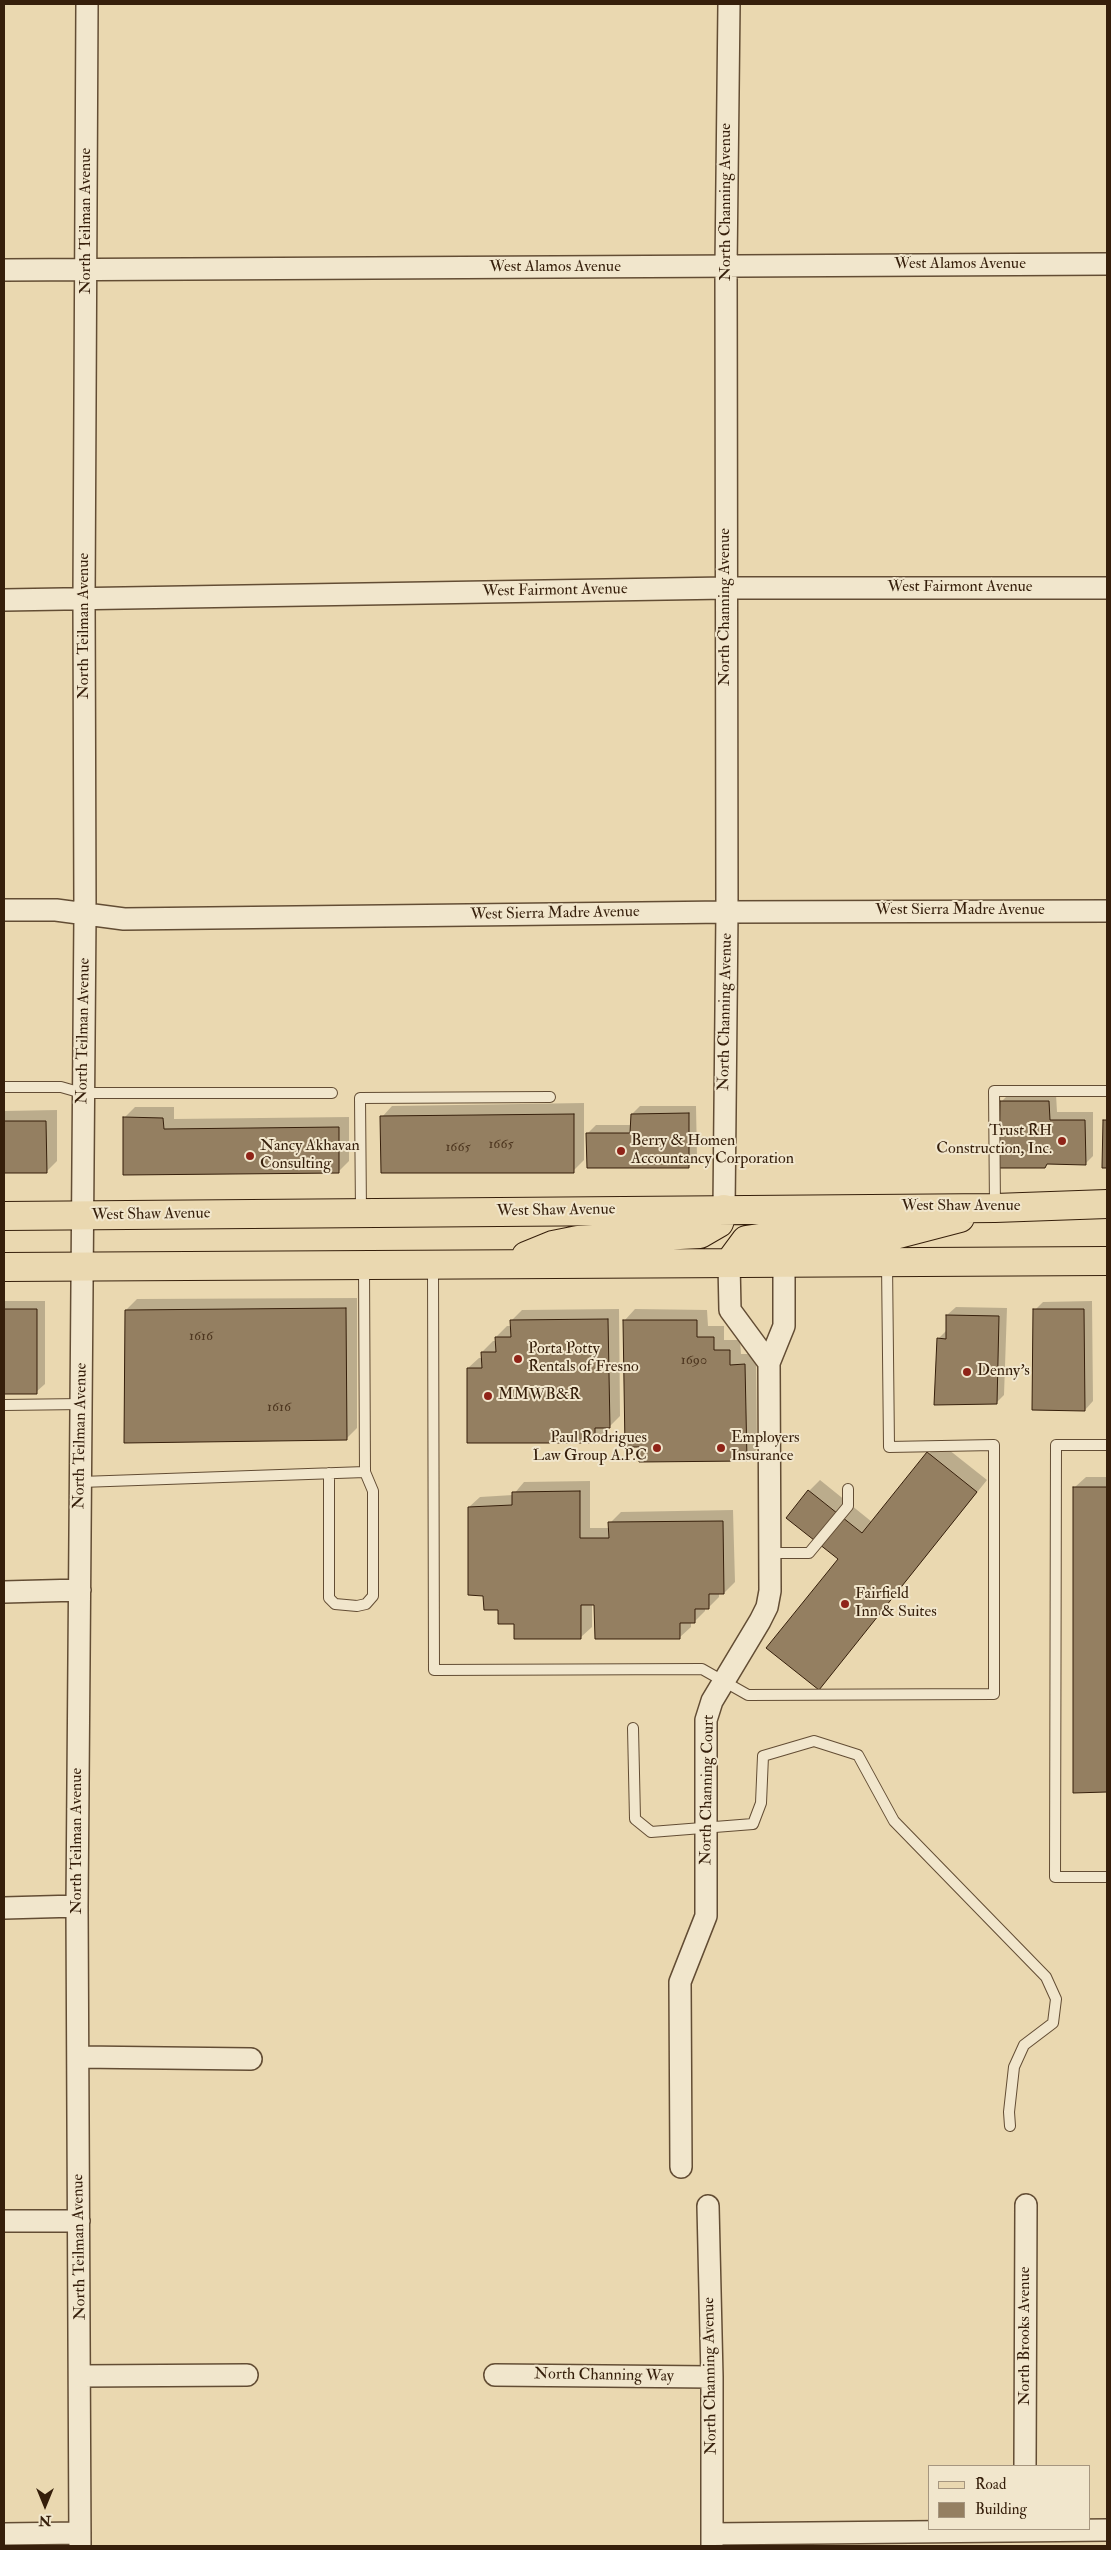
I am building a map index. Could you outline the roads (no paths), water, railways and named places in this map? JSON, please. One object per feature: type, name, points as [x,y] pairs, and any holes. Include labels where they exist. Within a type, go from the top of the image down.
[{"type":"main road","name":"West Shaw Avenue","points":[[4,1216],[995,1208],[1107,1204]]},
{"type":"main road","points":[[729,1263],[746,1240],[759,1238],[891,1236],[995,1208]]},
{"type":"main road","points":[[511,1263],[553,1245],[578,1240],[700,1234],[719,1222],[724,1209]]},
{"type":"main road","points":[[4,1266],[1107,1261]]},
{"type":"street","name":"North Teilman Avenue","points":[[80,2540],[81,2376],[77,1906],[84,1216],[82,1093],[85,914],[84,598],[87,4]]},
{"type":"street","name":"North Channing Avenue","points":[[724,1209],[727,912],[726,267],[729,4]]},
{"type":"street","name":"West Alamos Avenue","points":[[4,270],[1107,264]]},
{"type":"street","name":"West Fairmont Avenue","points":[[4,600],[726,588],[1107,588]]},
{"type":"street","name":"West Sierra Madre Avenue","points":[[4,910],[56,910],[124,919],[727,912],[1107,911]]},
{"type":"street","name":"North Channing Court","points":[[681,2167],[680,1982],[706,1916],[706,1720],[712,1701],[767,1607],[770,1591],[769,1363],[784,1326],[784,1262]]},
{"type":"street","points":[[729,1263],[730,1310],[769,1363]]},
{"type":"street","points":[[4,1592],[80,1590]]},
{"type":"street","points":[[4,1908],[77,1906]]},
{"type":"street","points":[[79,2057],[251,2058]]},
{"type":"street","name":"North Brooks Avenue","points":[[1025,2465],[1026,2205]]},
{"type":"street","name":"North Channing Avenue","points":[[708,2206],[712,2377],[712,2540]]},
{"type":"street","points":[[4,2221],[79,2221]]},
{"type":"street","points":[[81,2376],[247,2375]]},
{"type":"street","name":"North Channing Way","points":[[496,2375],[712,2377]]},
{"type":"street","points":[[712,2540],[1025,2530],[1107,2530]]},
{"type":"street","points":[[4,2534],[80,2540]]},
{"type":"lane","points":[[4,1087],[61,1087],[82,1093],[332,1092]]},
{"type":"lane","points":[[995,1208],[994,1091],[1107,1091]]},
{"type":"lane","points":[[361,1213],[360,1098],[550,1097]]},
{"type":"lane","points":[[433,1263],[434,1670],[702,1669],[748,1695],[994,1694],[994,1445],[889,1446],[887,1262]]},
{"type":"lane","points":[[330,1473],[329,1598],[335,1604],[357,1606],[366,1604],[373,1596],[373,1491],[365,1472],[364,1264]]},
{"type":"lane","points":[[4,1405],[82,1404]]},
{"type":"lane","points":[[1107,1445],[1056,1445],[1055,1877],[1107,1877]]},
{"type":"lane","points":[[81,1482],[365,1472]]},
{"type":"lane","points":[[770,1553],[809,1553],[848,1506],[848,1489]]},
{"type":"lane","points":[[633,1728],[635,1819],[651,1832],[706,1830],[753,1824],[761,1803],[763,1756],[814,1740],[858,1755],[894,1821],[1046,1977],[1056,1999],[1053,2023],[1024,2045],[1014,2068],[1008,2112],[1010,2126]]},
{"type":"place","name":"Trust RH Construction, Inc.","points":[[1062,1141]]},
{"type":"place","name":"Berry & Homen Accountancy Corporation","points":[[621,1151]]},
{"type":"place","name":"Nancy Akhavan Consulting","points":[[250,1156]]},
{"type":"place","name":"Porta Potty Rentals of Fresno","points":[[518,1359]]},
{"type":"place","name":"Denny's","points":[[967,1372]]},
{"type":"place","name":"MMWB&R","points":[[488,1396]]},
{"type":"place","name":"Paul Rodrigues Law Group A.P.C","points":[[657,1448]]},
{"type":"place","name":"Employers Insurance","points":[[721,1448]]},
{"type":"place","name":"Fairfield Inn & Suites","points":[[845,1604]]}]
